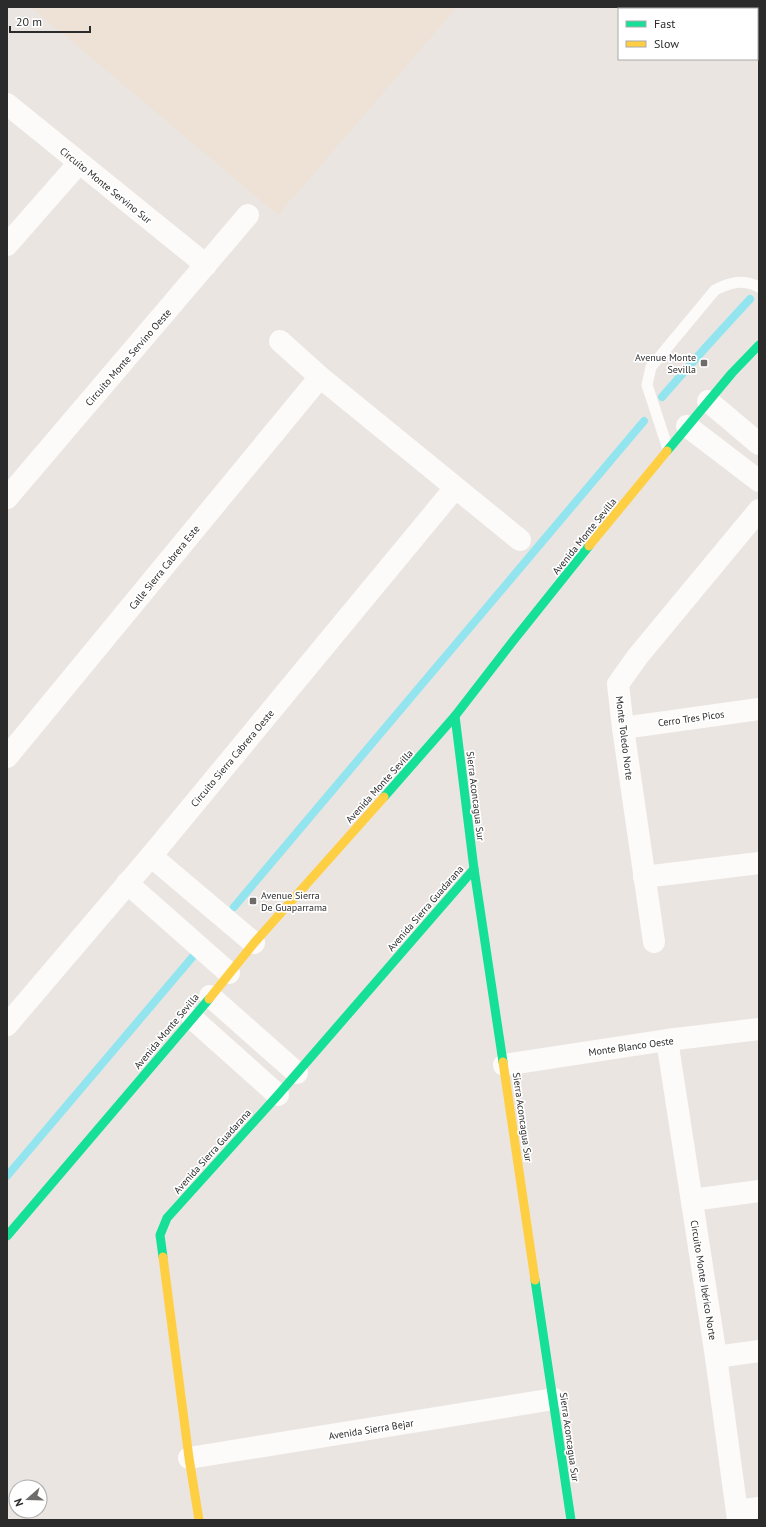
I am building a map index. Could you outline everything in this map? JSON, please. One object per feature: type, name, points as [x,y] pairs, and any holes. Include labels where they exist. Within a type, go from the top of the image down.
[{"type":"street","name":"Circuito Monte Servino Sur","points":[[7,104],[206,265]]},
{"type":"street","points":[[7,245],[79,163]]},
{"type":"street","name":"Circuito Monte Servino Oeste","points":[[7,498],[248,216]]},
{"type":"street","points":[[280,341],[320,377],[520,540]]},
{"type":"street","name":"Avenida Monte Sevilla","points":[[7,1236],[193,1018],[254,943],[455,716],[513,641],[668,449],[732,373],[759,345]]},
{"type":"street","name":"Calle Sierra Cabrera Este","points":[[7,757],[320,377]]},
{"type":"street","points":[[708,401],[759,444]]},
{"type":"street","points":[[688,426],[759,481]]},
{"type":"street","name":"Circuito Sierra Cabrera Oeste","points":[[7,1026],[151,856],[455,488]]},
{"type":"street","name":"Monte Toledo Norte","points":[[654,942],[622,728],[618,684],[638,656],[759,510]]},
{"type":"street","name":"Cerro Tres Picos","points":[[622,728],[759,709]]},
{"type":"street","name":"Sierra Aconcagua Sur","points":[[455,716],[474,869],[572,1520]]},
{"type":"street","points":[[151,856],[254,943]]},
{"type":"street","points":[[644,877],[759,862]]},
{"type":"street","name":"Avenida Sierra Guadarana","points":[[199,1520],[189,1458],[160,1235],[167,1218],[278,1095],[474,869]]},
{"type":"street","points":[[127,883],[229,973]]},
{"type":"street","points":[[210,996],[297,1073]]},
{"type":"street","points":[[193,1018],[278,1095]]},
{"type":"street","name":"Monte Blanco Oeste","points":[[504,1064],[667,1040],[759,1029]]},
{"type":"street","name":"Circuito Monte Ibérico Norte","points":[[667,1040],[716,1357],[738,1516]]},
{"type":"street","points":[[692,1200],[759,1191]]},
{"type":"street","points":[[716,1357],[759,1351]]},
{"type":"street","name":"Avenida Sierra Bejar","points":[[189,1458],[554,1400]]},
{"type":"street","points":[[738,1516],[759,1508]]},
{"type":"lane","points":[[668,449],[648,385],[651,367],[715,290],[730,283],[748,282],[759,287]]},
{"type":"shaded area","points":[[31,7],[457,7],[278,215]]},
{"type":"waterway","points":[[662,397],[750,299]]},
{"type":"waterway","points":[[234,907],[644,421]]},
{"type":"waterway","points":[[7,1176],[195,954]]},
{"type":"traffic: fast","points":[[667,451],[732,373],[759,345]]},
{"type":"traffic: fast","points":[[384,797],[455,716],[589,546]]},
{"type":"traffic: fast","points":[[455,716],[474,869],[503,1062]]},
{"type":"traffic: fast","points":[[163,1257],[160,1235],[167,1218],[278,1095],[474,869]]},
{"type":"traffic: fast","points":[[7,1236],[209,999]]},
{"type":"traffic: fast","points":[[535,1280],[571,1520]]},
{"type":"traffic: slow","points":[[589,546],[667,451]]},
{"type":"traffic: slow","points":[[209,999],[254,943],[384,797]]},
{"type":"traffic: slow","points":[[503,1062],[535,1280]]},
{"type":"traffic: slow","points":[[163,1257],[189,1458],[199,1520]]},
{"type":"place","name":"Avenue Monte Sevilla","points":[[704,363]]},
{"type":"place","name":"Avenue Sierra De Guaparrama","points":[[253,901]]}]
